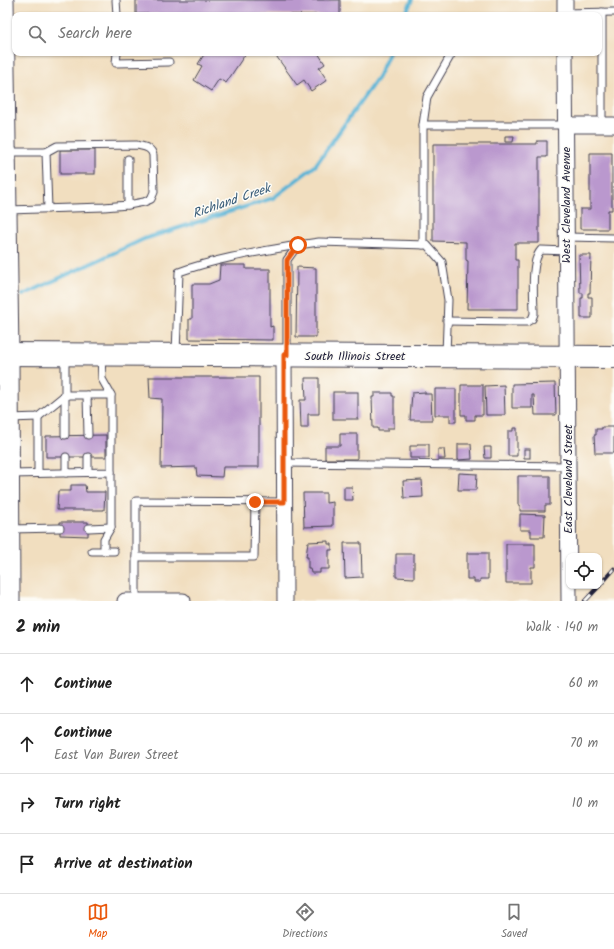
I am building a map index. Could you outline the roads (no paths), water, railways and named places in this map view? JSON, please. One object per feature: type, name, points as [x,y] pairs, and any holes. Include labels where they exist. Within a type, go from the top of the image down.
[{"type":"main road","points":[[3,0],[3,254],[4,354],[8,418],[6,537],[9,601]]},
{"type":"main road","name":"South Illinois Street","points":[[4,354],[614,357]]},
{"type":"street","name":"West Cleveland Avenue","points":[[565,56],[567,357]]},
{"type":"street","points":[[566,126],[608,126]]},
{"type":"street","points":[[285,601],[284,463],[286,355]]},
{"type":"street","name":"East Cleveland Street","points":[[567,357],[569,601]]},
{"type":"street","points":[[125,601],[183,601]]},
{"type":"lane","points":[[116,0],[116,12]]},
{"type":"lane","points":[[565,9],[614,12]]},
{"type":"lane","points":[[602,12],[608,126]]},
{"type":"lane","points":[[117,56],[116,64],[169,62]]},
{"type":"lane","points":[[423,245],[423,125],[427,97],[450,56]]},
{"type":"lane","points":[[423,125],[566,126]]},
{"type":"lane","points":[[2,153],[46,152],[58,146],[137,145],[147,147],[154,155],[154,192],[151,199],[144,202],[128,205],[48,209],[4,202]]},
{"type":"lane","points":[[46,152],[48,209]]},
{"type":"lane","points":[[128,159],[128,205]]},
{"type":"lane","points":[[447,321],[527,322],[532,319],[534,314],[534,266],[537,255],[541,250],[567,244],[614,238]]},
{"type":"lane","points":[[176,355],[179,272],[196,266],[247,253],[319,242],[427,245],[442,262],[448,300],[446,356]]},
{"type":"lane","points":[[286,355],[287,260],[298,245]]},
{"type":"lane","points":[[65,354],[65,436]]},
{"type":"lane","points":[[101,354],[102,380],[111,395],[111,528],[104,539],[104,551]]},
{"type":"lane","points":[[8,418],[38,417],[65,395],[111,395]]},
{"type":"lane","points":[[87,395],[88,435]]},
{"type":"lane","points":[[38,417],[38,473]]},
{"type":"lane","points":[[66,457],[66,473]]},
{"type":"lane","points":[[88,457],[88,472]]},
{"type":"lane","points":[[284,463],[568,466]]},
{"type":"lane","points":[[6,470],[38,473],[111,472]]},
{"type":"lane","points":[[136,601],[136,501],[284,502]]},
{"type":"lane","points":[[136,557],[254,557],[255,502]]},
{"type":"lane","points":[[6,537],[60,528]]},
{"type":"lane","points":[[89,528],[111,528]]},
{"type":"lane","points":[[92,551],[114,551]]},
{"type":"waterway","name":"Richland Creek","points":[[406,12],[412,0]]},
{"type":"waterway","name":"Richland Creek","points":[[23,295],[144,239],[273,198],[315,166],[378,77],[388,56]]},
{"type":"railway","points":[[602,583],[614,569]]},
{"type":"railway","points":[[585,601],[596,589]]}]
